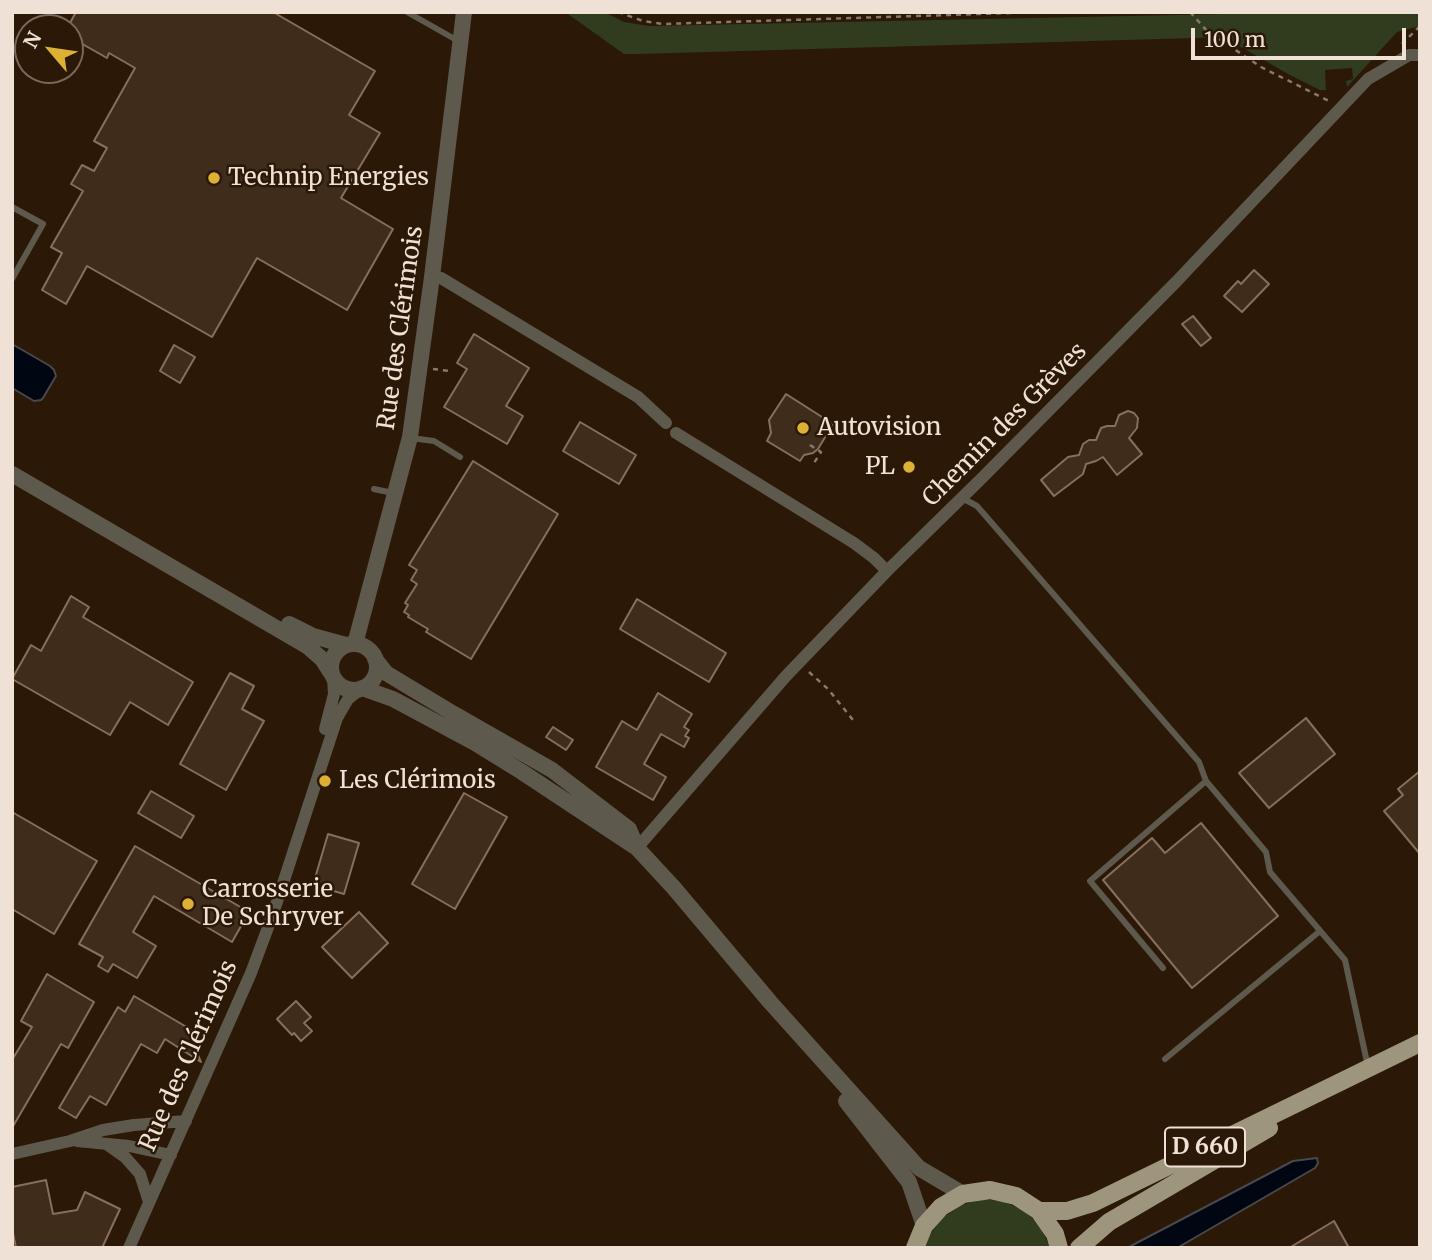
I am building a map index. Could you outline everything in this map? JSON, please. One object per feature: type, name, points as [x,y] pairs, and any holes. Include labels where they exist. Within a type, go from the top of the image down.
[{"type":"main road","name":"D 660","points":[[1039,1211],[1067,1211],[1093,1203],[1420,1043]]},
{"type":"main road","name":"D 660","points":[[1079,1248],[1109,1222],[1368,1069]]},
{"type":"main road","points":[[915,1248],[924,1226],[941,1207],[963,1194],[990,1191],[1016,1196],[1039,1211],[1055,1234],[1059,1248]]},
{"type":"street","name":"Rue des Clérimois","points":[[351,644],[410,437],[464,12]]},
{"type":"street","name":"Chemin des Grèves","points":[[637,848],[799,662],[1176,282],[1368,79],[1409,55],[1420,55]]},
{"type":"street","points":[[432,277],[440,278],[638,397],[666,423]]},
{"type":"street","points":[[676,433],[854,543],[887,571]]},
{"type":"street","points":[[12,474],[307,646],[322,659],[336,682],[347,689],[362,688],[393,699],[475,743],[637,848],[919,1168],[963,1194]]},
{"type":"street","points":[[204,584],[313,636],[330,642],[367,648],[386,673],[552,770],[629,829],[637,848]]},
{"type":"street","points":[[332,675],[330,666],[335,653],[351,644]]},
{"type":"street","points":[[362,688],[376,672],[375,659]]},
{"type":"street","name":"Rue des Clérimois","points":[[295,848],[334,694],[332,675]]},
{"type":"street","name":"Rue des Clérimois","points":[[129,1248],[251,973],[337,718],[348,699],[362,688]]},
{"type":"street","points":[[770,1002],[909,1182],[924,1226]]},
{"type":"street","points":[[12,1154],[134,1125],[186,1121]]},
{"type":"street","points":[[70,1141],[129,1146],[171,1155]]},
{"type":"street","points":[[108,1144],[125,1157],[140,1174],[149,1202]]},
{"type":"lane","points":[[407,12],[461,43]]},
{"type":"lane","points":[[12,207],[43,224],[12,279]]},
{"type":"lane","points":[[410,437],[434,441],[460,457]]},
{"type":"lane","points":[[374,489],[395,494]]},
{"type":"lane","points":[[962,498],[977,506],[1199,762],[1206,781],[1266,852],[1270,872],[1346,960],[1368,1069]]},
{"type":"lane","points":[[1163,968],[1090,881],[1206,781]]},
{"type":"lane","points":[[1165,1059],[1320,931]]},
{"type":"path","points":[[618,12],[643,21],[663,24],[1043,12]]},
{"type":"path","points":[[1190,12],[1207,31],[1261,67],[1342,107]]},
{"type":"path","points":[[810,445],[821,452],[812,466]]},
{"type":"path","points":[[799,662],[828,689],[853,719]]},
{"type":"green space","points":[[565,12],[604,12],[624,22],[649,26],[1420,12],[1420,26],[1397,32],[1347,87],[1346,81],[1353,79],[1352,68],[1325,70],[1326,90],[1320,90],[1234,43],[1230,37],[624,54]]},
{"type":"green space","points":[[983,1199],[1005,1202],[1025,1211],[1041,1227],[1050,1248],[925,1248],[929,1236],[942,1218],[961,1205]]},
{"type":"shaded area","points":[[12,344],[54,370],[56,376],[41,400],[34,401],[12,388]]},
{"type":"shaded area","points":[[1317,1158],[1315,1168],[1177,1248],[1127,1248],[1293,1161]]},
{"type":"building","name":"Technip Energies","points":[[273,12],[375,71],[349,115],[380,133],[341,198],[393,229],[347,310],[257,258],[212,337],[87,266],[66,304],[42,290],[62,253],[51,247],[83,191],[71,184],[82,165],[94,171],[107,148],[94,141],[135,68],[109,53],[107,58],[84,45],[84,14],[75,14]]},
{"type":"building","points":[[1254,270],[1269,284],[1242,312],[1224,296],[1238,281],[1241,284]]},
{"type":"building","points":[[1193,316],[1211,338],[1201,346],[1182,324]]},
{"type":"building","points":[[474,334],[529,368],[506,406],[523,416],[507,444],[444,407],[467,369],[457,363]]},
{"type":"building","points":[[174,345],[195,357],[180,383],[160,371]]},
{"type":"building","name":"Autovision","points":[[786,394],[833,424],[818,449],[804,455],[800,461],[767,441],[771,433],[769,420]]},
{"type":"building","points":[[1128,411],[1138,418],[1137,428],[1129,438],[1142,454],[1117,475],[1103,457],[1086,464],[1083,474],[1054,496],[1041,480],[1068,457],[1079,455],[1083,444],[1096,440],[1101,428],[1115,426],[1119,415]]},
{"type":"building","points":[[580,422],[636,455],[619,484],[563,451]]},
{"type":"building","points":[[473,461],[558,514],[471,659],[426,632],[428,629],[404,612],[408,605],[405,603],[417,584],[411,580],[417,570],[409,565]]},
{"type":"building","points":[[71,596],[89,607],[83,617],[193,682],[168,725],[130,702],[110,735],[12,679],[31,645],[41,651]]},
{"type":"building","points":[[637,599],[726,653],[709,682],[620,629]]},
{"type":"building","points":[[230,673],[254,686],[242,709],[264,721],[226,790],[180,764]]},
{"type":"building","points":[[658,693],[692,714],[684,727],[689,730],[685,736],[689,738],[684,747],[661,734],[644,764],[666,777],[653,800],[596,767],[622,721],[637,730]]},
{"type":"building","points":[[1306,718],[1335,754],[1269,808],[1239,773]]},
{"type":"building","points":[[553,727],[573,740],[566,750],[546,737]]},
{"type":"building","points":[[1420,771],[1420,854],[1384,811],[1403,795],[1398,789]]},
{"type":"building","points":[[151,791],[194,816],[181,838],[138,813]]},
{"type":"building","points":[[464,793],[507,817],[455,909],[412,884]]},
{"type":"building","points":[[12,812],[97,861],[54,934],[12,909]]},
{"type":"building","points":[[1201,823],[1278,916],[1192,988],[1103,880],[1152,838],[1165,853]]},
{"type":"building","points":[[328,834],[359,843],[344,894],[313,885]]},
{"type":"building","points":[[135,846],[249,912],[232,942],[154,896],[133,932],[156,946],[137,978],[113,964],[108,972],[98,966],[103,957],[79,944]]},
{"type":"building","points":[[359,912],[388,943],[352,978],[322,947]]},
{"type":"building","points":[[47,974],[94,1002],[68,1048],[61,1044],[12,1128],[12,1060],[32,1027],[21,1021]]},
{"type":"building","points":[[134,996],[195,1032],[191,1039],[201,1062],[165,1039],[157,1053],[141,1044],[106,1105],[90,1096],[76,1118],[59,1108],[118,1007],[125,1012]]},
{"type":"building","points":[[296,1001],[311,1017],[304,1023],[312,1031],[301,1041],[277,1019]]},
{"type":"building","points":[[46,1180],[53,1214],[77,1210],[85,1192],[120,1209],[102,1248],[16,1248],[12,1228],[12,1187]]},
{"type":"building","points":[[1334,1221],[1349,1248],[1289,1248]]},
{"type":"place","name":"Technip Energies","points":[[214,178]]},
{"type":"place","name":"Autovision","points":[[803,428]]},
{"type":"place","name":"PL","points":[[909,467]]},
{"type":"place","name":"Les Clérimois","points":[[325,781]]},
{"type":"place","name":"Carrosserie De Schryver","points":[[188,904]]}]
